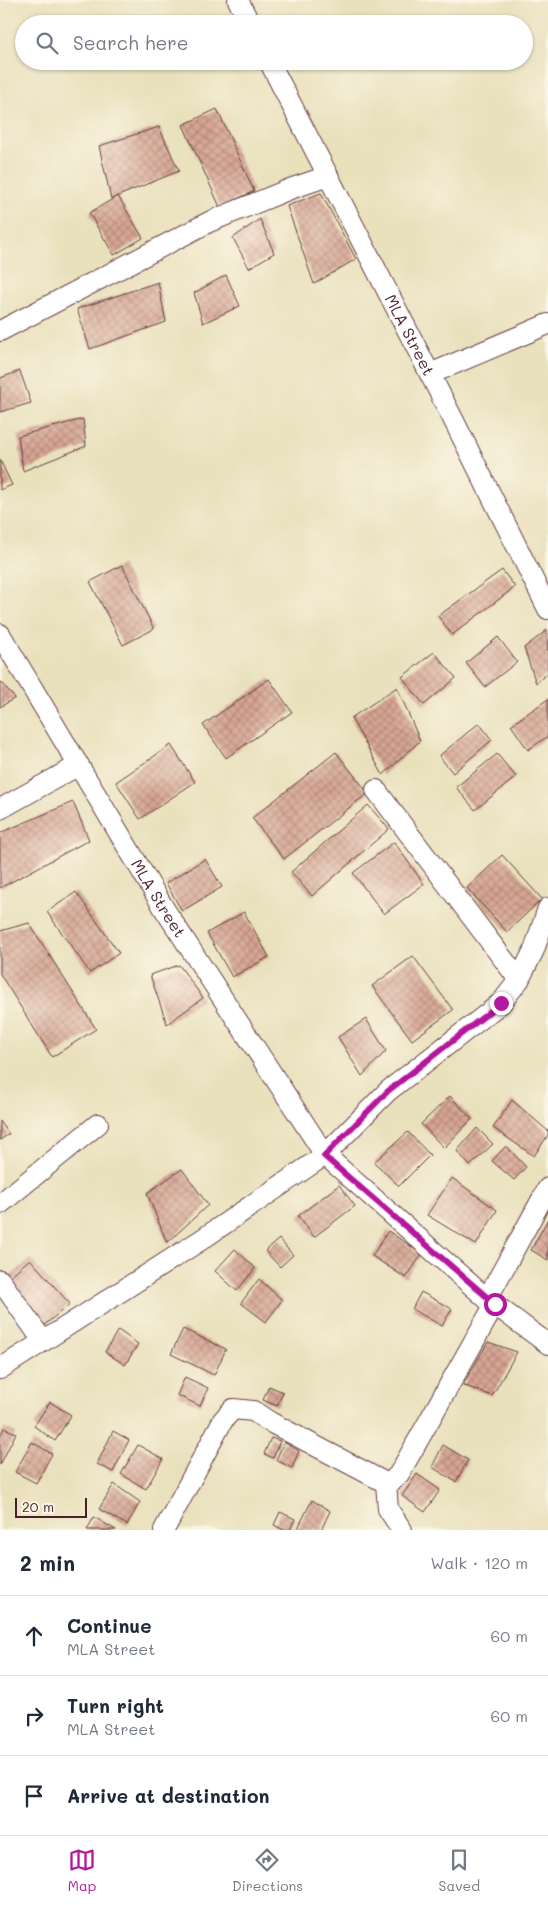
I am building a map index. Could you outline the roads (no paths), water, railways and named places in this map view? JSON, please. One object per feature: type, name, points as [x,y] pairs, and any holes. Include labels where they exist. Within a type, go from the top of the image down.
[{"type":"street","points":[[238,0],[246,15]]},
{"type":"street","name":"MLA Street","points":[[274,70],[548,609]]},
{"type":"street","points":[[0,331],[209,222],[290,189],[328,176]]},
{"type":"street","points":[[430,374],[548,324]]},
{"type":"street","name":"MLA Street","points":[[0,634],[165,910],[324,1156],[491,1302],[548,1344]]},
{"type":"street","points":[[0,809],[79,765]]},
{"type":"street","points":[[376,790],[519,980]]},
{"type":"street","points":[[0,1369],[201,1240],[324,1156],[388,1091],[501,1003],[519,980],[534,950],[548,908]]},
{"type":"street","points":[[1,1202],[98,1124]]},
{"type":"street","points":[[164,1530],[223,1420],[233,1409],[252,1411],[386,1483],[392,1481],[398,1474],[491,1302],[548,1188]]},
{"type":"street","points":[[0,1280],[43,1341]]},
{"type":"street","points":[[386,1483],[388,1509],[402,1530]]}]
